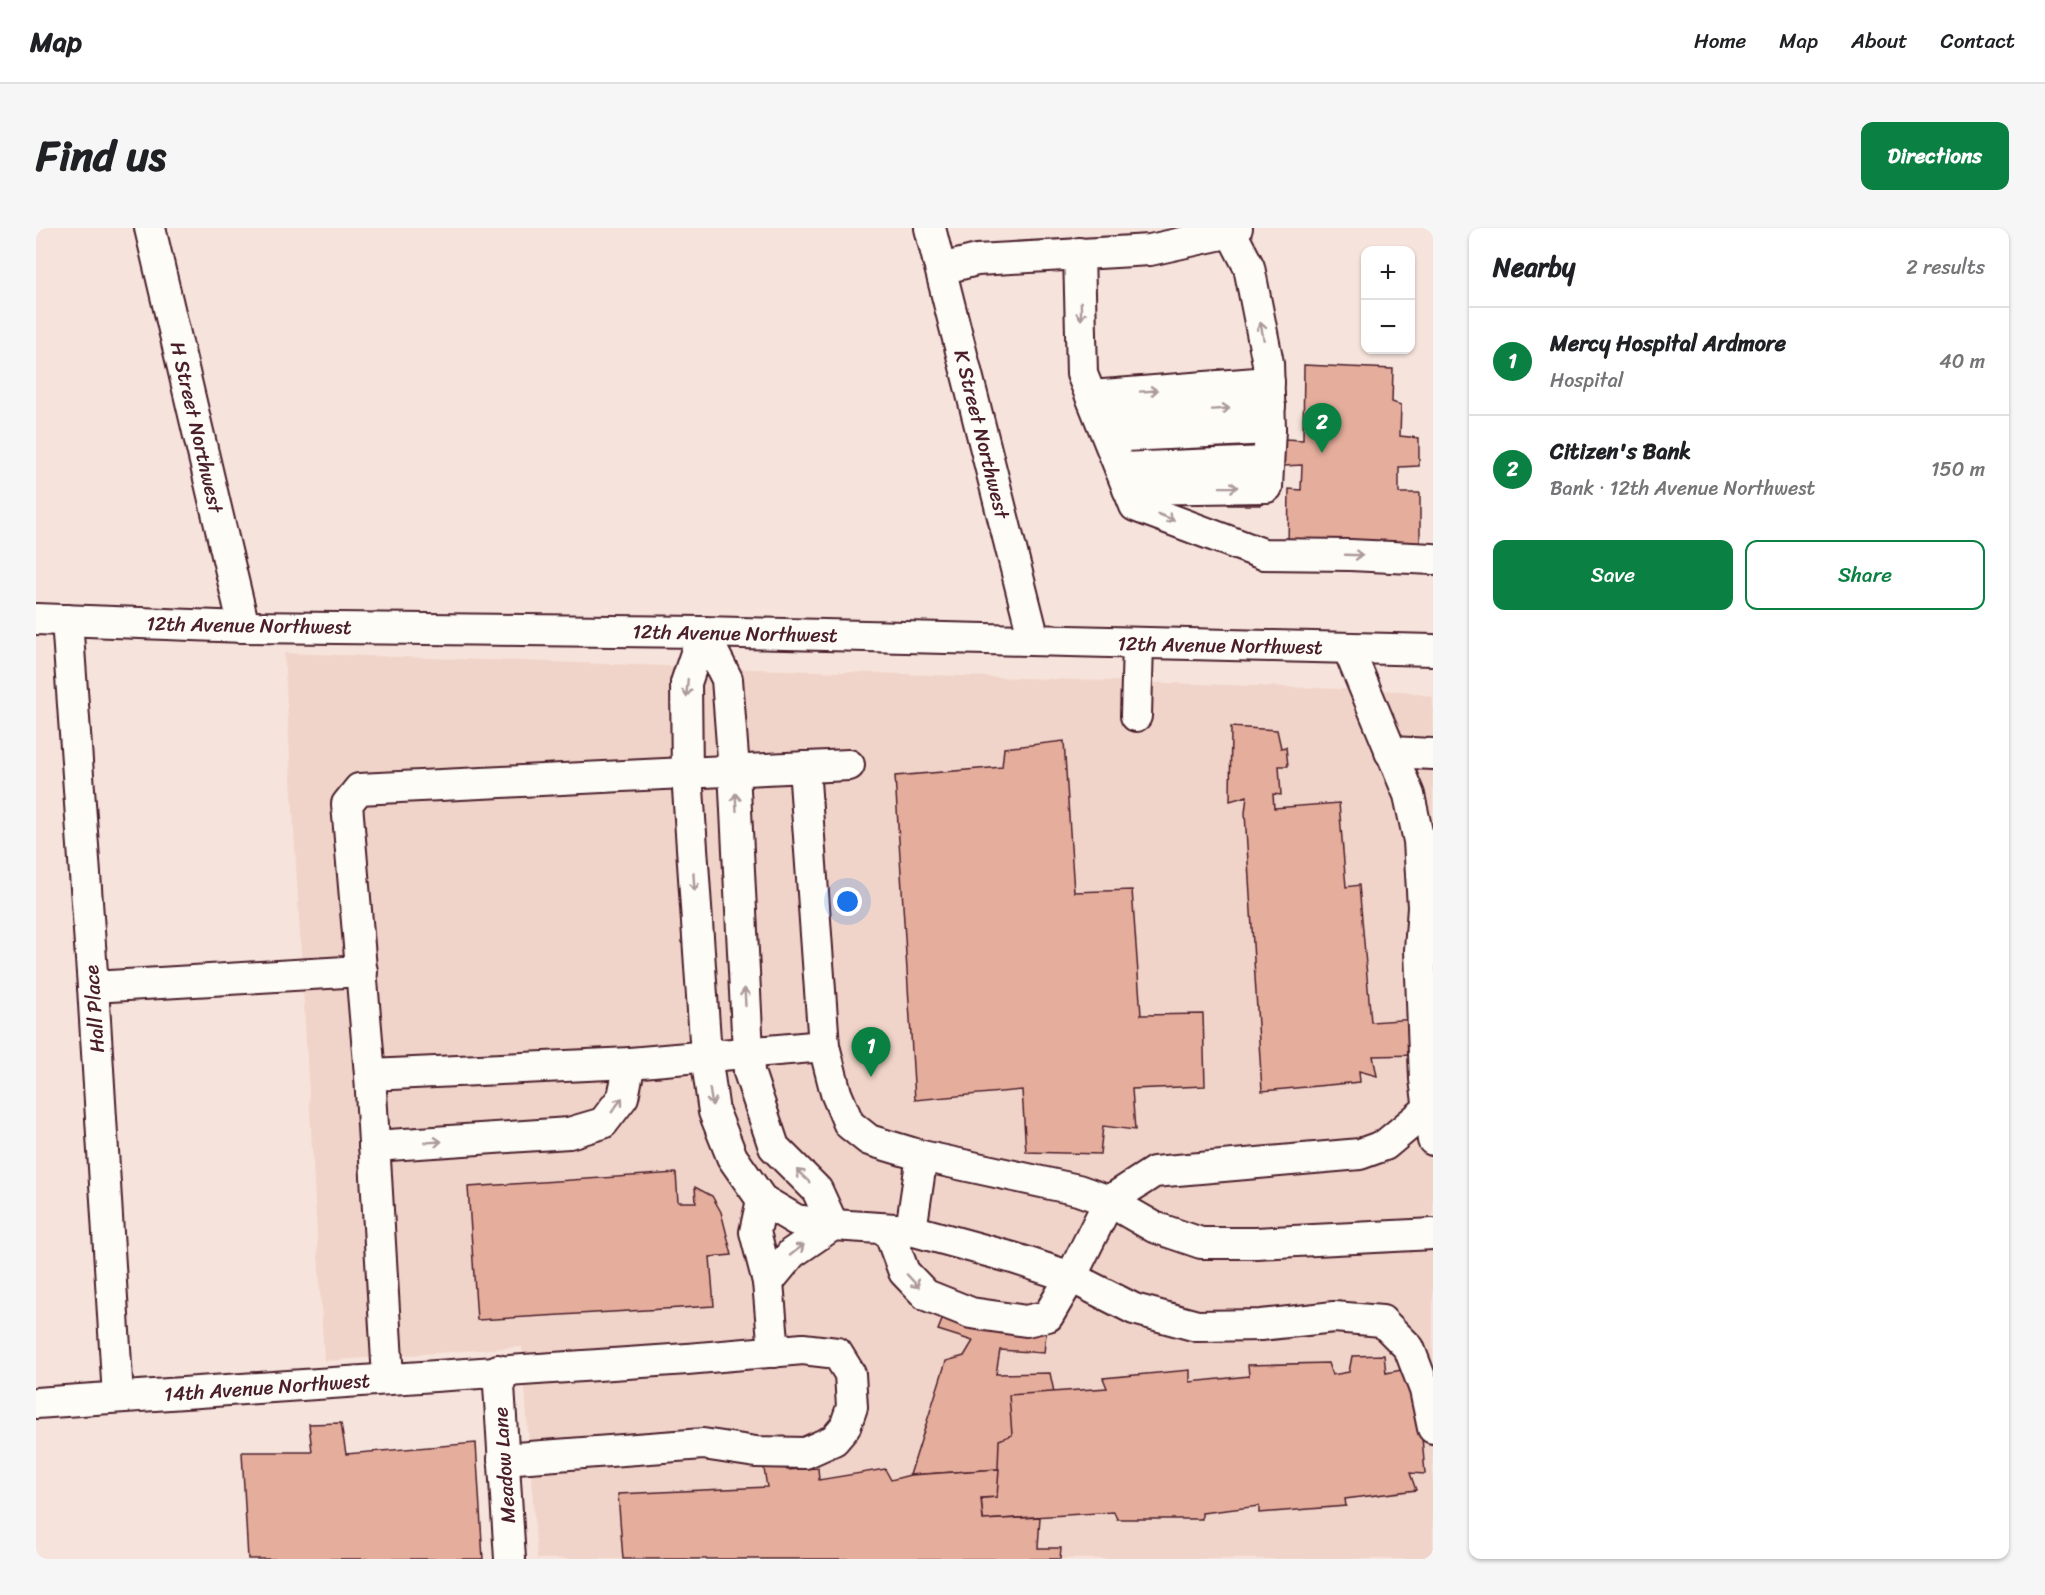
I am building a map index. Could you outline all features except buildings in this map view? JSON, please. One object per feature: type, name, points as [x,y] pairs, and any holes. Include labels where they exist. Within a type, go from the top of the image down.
[{"type":"street","name":"H Street Northwest","points":[[150,228],[244,627]]},
{"type":"street","name":"K Street Northwest","points":[[930,228],[1034,640]]},
{"type":"street","points":[[941,268],[977,260],[1150,250],[1234,230],[1249,267],[1268,363],[1270,405],[1267,462],[1124,479]]},
{"type":"street","points":[[1079,253],[1082,374],[1136,506],[1263,554],[1433,559]]},
{"type":"street","points":[[1099,417],[1270,405]]},
{"type":"street","points":[[1099,417],[1270,405]]},
{"type":"street","name":"12th Avenue Northwest","points":[[36,619],[244,627],[703,632],[1433,650]]},
{"type":"street","name":"Hall Place","points":[[67,620],[93,987],[118,1397]]},
{"type":"street","points":[[703,632],[727,679],[734,770],[749,1072],[774,1147],[817,1190],[833,1225]]},
{"type":"street","points":[[703,632],[686,683],[687,774],[706,1055],[714,1112],[732,1156],[762,1200],[796,1220],[900,1229],[1013,1258],[1071,1277],[1134,1310],[1197,1326],[1261,1325],[1334,1317],[1382,1321],[1409,1348],[1425,1390],[1433,1428]]},
{"type":"street","points":[[1136,716],[1138,643]]},
{"type":"street","points":[[1348,648],[1409,795],[1419,841],[1423,907],[1420,950],[1433,1140]]},
{"type":"street","points":[[1390,752],[1433,754]]},
{"type":"street","points":[[388,1378],[370,1075],[347,804],[359,789],[849,765]]},
{"type":"street","points":[[804,767],[824,1046],[836,1093],[849,1124],[870,1140],[922,1156],[1078,1190],[1109,1201],[1154,1227],[1201,1243],[1256,1244],[1433,1234]]},
{"type":"street","points":[[93,987],[362,971]]},
{"type":"street","points":[[370,1075],[630,1063],[824,1046]]},
{"type":"street","points":[[374,1146],[569,1134],[603,1123],[622,1097],[630,1063]]},
{"type":"street","points":[[922,1156],[900,1229],[904,1272],[926,1295],[971,1313],[1026,1320],[1048,1316],[1071,1277],[1109,1201],[1154,1172],[1360,1154],[1385,1145],[1429,1091]]},
{"type":"street","points":[[762,1200],[755,1232],[768,1281],[774,1352]]},
{"type":"street","points":[[768,1281],[792,1253],[833,1225]]},
{"type":"street","name":"14th Avenue Northwest","points":[[36,1402],[687,1359],[804,1349],[837,1353],[850,1374],[852,1407],[845,1427],[834,1440],[805,1453],[756,1452],[703,1444],[503,1459]]},
{"type":"street","name":"Meadow Lane","points":[[498,1370],[510,1559]]},
{"type":"shaded area","points":[[284,653],[1405,691],[1433,697],[1433,1559],[537,1559],[522,1347],[324,1361]]},
{"type":"place","name":"Citizen's Bank","points":[[1322,453]]},
{"type":"place","name":"Mercy Hospital Ardmore","points":[[871,1077]]}]
